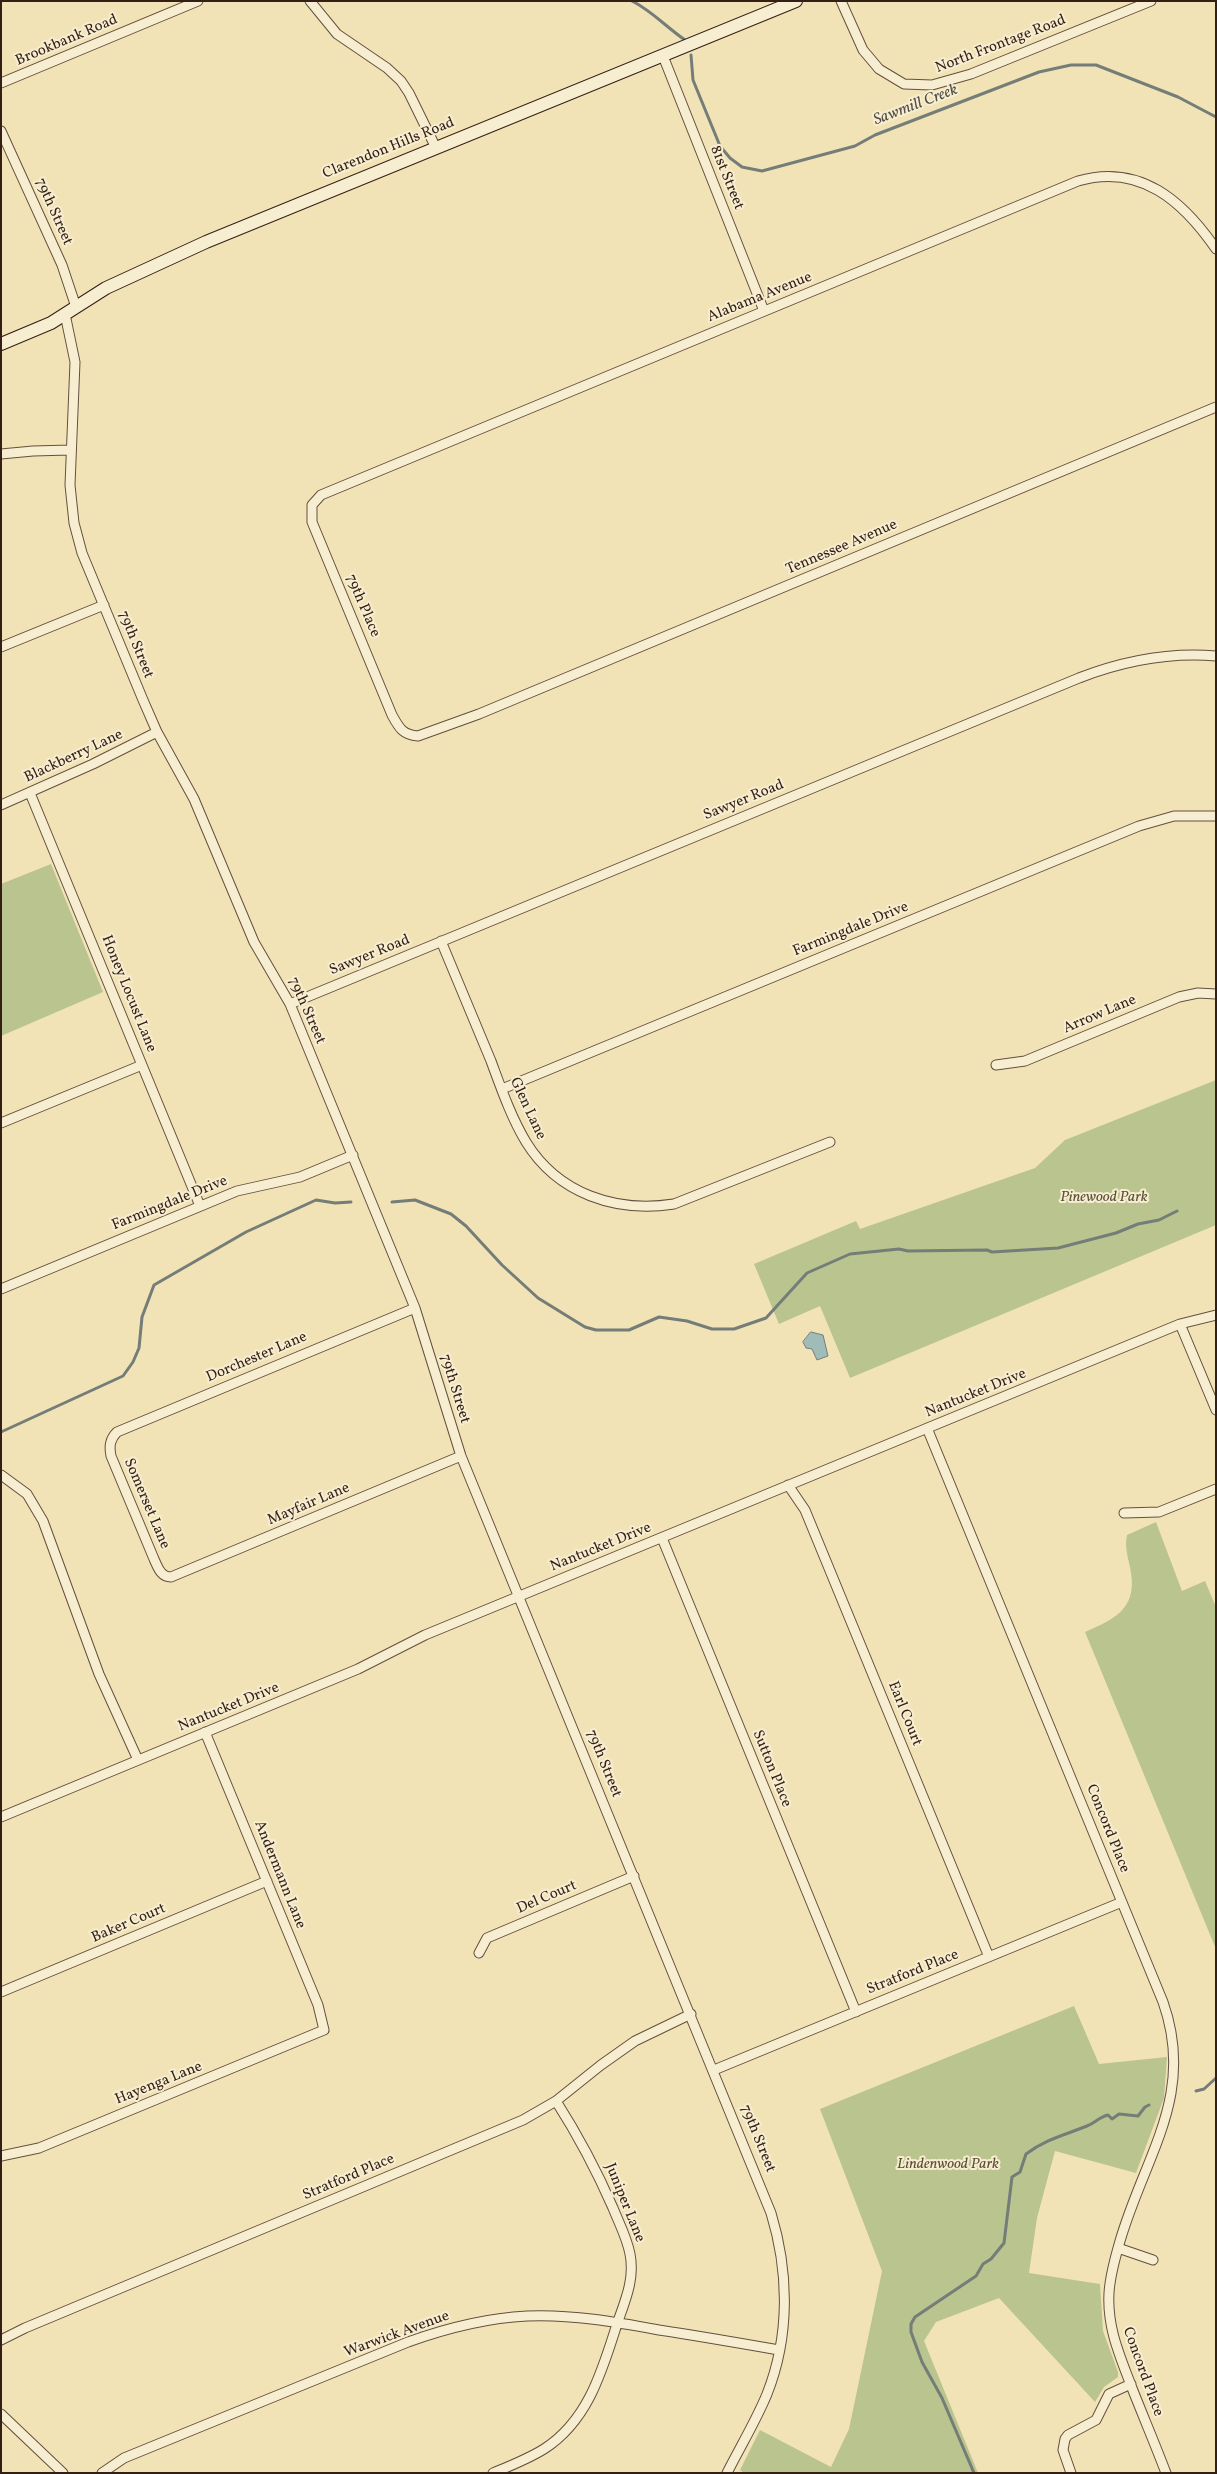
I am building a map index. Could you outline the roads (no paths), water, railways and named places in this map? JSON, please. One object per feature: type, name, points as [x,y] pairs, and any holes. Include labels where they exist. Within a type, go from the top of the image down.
[{"type":"street","name":"Brookbank Road","points":[[1,83],[198,1]]},
{"type":"street","points":[[310,1],[337,34],[387,68],[401,81],[410,93],[436,148]]},
{"type":"street","name":"Clarendon Hills Road","points":[[1,344],[51,323],[106,288],[206,242],[796,1]]},
{"type":"street","name":"North Frontage Road","points":[[841,1],[863,50],[878,69],[904,84],[932,85],[965,76],[1150,1]]},
{"type":"street","name":"81st Street","points":[[663,56],[764,311]]},
{"type":"street","name":"79th Street","points":[[1,131],[62,265],[76,307]]},
{"type":"street","name":"Alabama Avenue","points":[[401,461],[1078,181],[1100,176],[1132,179],[1152,186],[1177,203],[1191,217],[1216,249]]},
{"type":"street","name":"79th Street","points":[[65,314],[75,362],[70,485],[74,523],[82,552],[158,732],[194,799],[254,942],[290,1004],[353,1155],[415,1308],[461,1456],[765,2198],[780,2248],[784,2292],[779,2350],[766,2394],[727,2473]]},
{"type":"street","name":"Tennessee Avenue","points":[[479,714],[1216,407]]},
{"type":"street","points":[[1,454],[33,450],[70,450]]},
{"type":"street","name":"79th Place","points":[[401,461],[321,495],[312,505],[312,522],[399,728],[408,736],[418,736],[479,714]]},
{"type":"street","points":[[1,647],[104,605]]},
{"type":"street","name":"Sawyer Road","points":[[290,1004],[1095,672],[1153,658],[1216,656]]},
{"type":"street","name":"Blackberry Lane","points":[[1,804],[30,793],[158,732]]},
{"type":"street","name":"Honey Locust Lane","points":[[30,793],[200,1206]]},
{"type":"street","name":"Farmingdale Drive","points":[[502,1089],[1139,826],[1174,816],[1216,816]]},
{"type":"street","name":"Glen Lane","points":[[441,941],[526,1142],[552,1173],[583,1194],[625,1206],[647,1207],[674,1204],[830,1142]]},
{"type":"street","name":"Arrow Lane","points":[[996,1065],[1025,1061],[1179,997],[1198,993],[1216,994]]},
{"type":"street","points":[[1,1123],[142,1065]]},
{"type":"street","name":"Farmingdale Drive","points":[[1,1289],[248,1187],[300,1176],[353,1155]]},
{"type":"street","name":"Dorchester Lane","points":[[112,1438],[118,1432],[129,1427],[415,1308]]},
{"type":"street","name":"Nantucket Drive","points":[[1,1817],[358,1669],[425,1635],[519,1596],[1180,1324],[1216,1315]]},
{"type":"street","points":[[1180,1324],[1216,1410]]},
{"type":"street","name":"Concord Place","points":[[927,1428],[1168,2015],[1174,2041],[1175,2065],[1169,2108],[1137,2190],[1118,2248],[1109,2292],[1108,2310],[1114,2342],[1166,2473]]},
{"type":"street","name":"Somerset Lane","points":[[112,1438],[109,1448],[111,1456],[154,1559],[166,1577]]},
{"type":"street","name":"Mayfair Lane","points":[[166,1577],[176,1576],[461,1456]]},
{"type":"street","points":[[3,1480],[27,1494],[42,1521],[100,1674],[138,1760]]},
{"type":"street","name":"Earl Court","points":[[788,1485],[805,1510],[989,1957]]},
{"type":"street","points":[[1124,1513],[1160,1512],[1216,1489]]},
{"type":"street","name":"Sutton Place","points":[[662,1538],[856,2012]]},
{"type":"street","name":"Andermann Lane","points":[[205,1732],[318,2005],[324,2030]]},
{"type":"street","name":"Del Court","points":[[479,1953],[487,1938],[634,1876]]},
{"type":"street","name":"Baker Court","points":[[1,1992],[267,1881]]},
{"type":"street","name":"Stratford Place","points":[[714,2070],[1122,1902]]},
{"type":"street","name":"Stratford Place","points":[[1,2340],[24,2328],[504,2129],[556,2101],[620,2050],[660,2027],[691,2014]]},
{"type":"street","name":"Hayenga Lane","points":[[1,2156],[39,2148],[324,2030]]},
{"type":"street","name":"Juniper Lane","points":[[493,2473],[546,2448],[573,2423],[593,2394],[632,2280],[630,2254],[626,2240],[593,2161],[556,2101]]},
{"type":"street","points":[[1118,2248],[1153,2260]]},
{"type":"street","name":"Warwick Avenue","points":[[102,2473],[124,2458],[408,2342],[444,2330],[483,2321],[526,2316],[565,2317],[618,2323],[779,2350]]},
{"type":"street","points":[[1071,2473],[1063,2450],[1065,2439],[1068,2435],[1096,2420],[1109,2394],[1131,2384]]},
{"type":"street","points":[[1,2414],[63,2473]]},
{"type":"water","points":[[811,1332],[823,1335],[828,1356],[817,1360],[812,1349],[806,1348],[803,1342]]},
{"type":"waterway","name":"Sawmill Creek","points":[[632,1],[646,9],[685,40]]},
{"type":"waterway","name":"Sawmill Creek","points":[[691,55],[693,80],[720,146],[730,158],[742,167],[762,171],[855,146],[875,135],[1039,72],[1071,65],[1096,65],[1178,97],[1216,117]]},
{"type":"waterway","points":[[1,1432],[123,1376],[133,1362],[139,1348],[142,1317],[154,1285],[246,1232],[316,1200],[335,1203],[351,1202]]},
{"type":"waterway","points":[[392,1202],[415,1200],[451,1214],[466,1226],[502,1265],[538,1298],[585,1327],[596,1330],[629,1330],[659,1317],[687,1321],[712,1329],[734,1329],[766,1318],[807,1273],[850,1254],[899,1249],[908,1251],[987,1250],[992,1252],[1058,1248],[1116,1233],[1138,1224],[1159,1220],[1177,1211]]},
{"type":"waterway","points":[[1196,2091],[1204,2089],[1216,2078]]},
{"type":"waterway","points":[[974,2473],[942,2398],[922,2362],[911,2332],[911,2324],[915,2317],[976,2276],[983,2264],[991,2259],[1004,2243],[1012,2177],[1020,2172],[1026,2154],[1048,2141],[1087,2126],[1105,2116],[1108,2115],[1112,2119],[1119,2114],[1138,2116],[1149,2105]]},
{"type":"park label","name":"Pinewood Park","points":[[1104,1198]]},
{"type":"park label","name":"Lindenwood Park","points":[[948,2165]]}]
